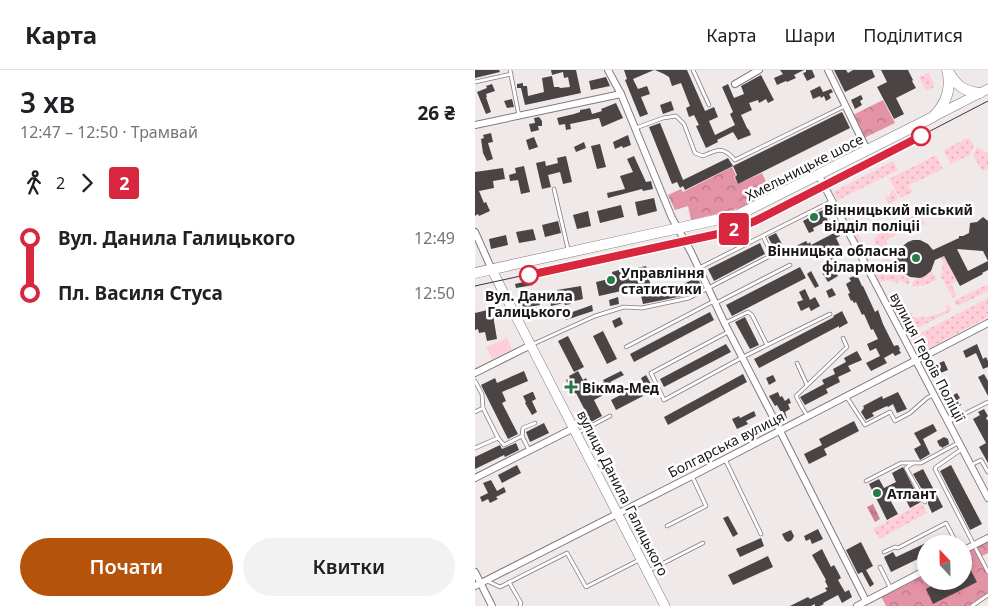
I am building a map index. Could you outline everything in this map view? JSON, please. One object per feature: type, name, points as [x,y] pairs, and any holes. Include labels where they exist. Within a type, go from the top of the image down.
[{"type":"main road","points":[[948,70],[964,90],[969,92],[984,91]]},
{"type":"main road","points":[[933,116],[947,99],[950,84],[948,70]]},
{"type":"main road","name":"Хмельницьке шосе","points":[[475,273],[738,215],[984,91]]},
{"type":"main road","name":"вулиця Данила Галицького","points":[[492,270],[665,606]]},
{"type":"street","points":[[608,70],[636,128],[672,218],[866,601]]},
{"type":"street","points":[[735,84],[759,70]]},
{"type":"street","points":[[828,70],[867,150]]},
{"type":"street","points":[[475,125],[621,94]]},
{"type":"street","name":"вулиця Героїв Поліції","points":[[818,174],[988,498]]},
{"type":"street","name":"вулиця Данила Галицького","points":[[475,232],[492,270]]},
{"type":"street","name":"Болгарська вулиця","points":[[481,583],[988,322]]},
{"type":"street","points":[[475,373],[531,345]]},
{"type":"street","points":[[475,478],[575,431]]},
{"type":"street","points":[[975,547],[988,538]]},
{"type":"street","points":[[475,572],[492,606]]},
{"type":"street","points":[[857,606],[917,575]]},
{"type":"lane","points":[[693,70],[709,105]]},
{"type":"lane","points":[[475,82],[511,72],[519,116]]},
{"type":"lane","points":[[636,128],[663,118],[676,116],[684,124],[695,153],[703,156],[717,149],[728,152],[735,160],[845,106]]},
{"type":"lane","points":[[554,189],[569,252]]},
{"type":"lane","points":[[699,268],[832,201]]},
{"type":"lane","points":[[531,345],[595,316],[625,307],[643,308],[689,298],[772,255],[763,236]]},
{"type":"lane","points":[[626,347],[790,265]]},
{"type":"lane","points":[[725,324],[748,312],[752,315],[767,345]]},
{"type":"lane","points":[[729,331],[651,373],[664,400],[743,357],[830,314]]},
{"type":"lane","points":[[808,416],[795,396],[847,347],[843,338]]},
{"type":"lane","points":[[797,363],[807,385]]},
{"type":"lane","points":[[475,381],[482,394],[483,408],[498,438],[504,444],[522,436]]},
{"type":"lane","points":[[846,396],[865,425],[891,412],[895,421],[910,413],[933,395]]},
{"type":"lane","points":[[948,422],[988,402]]},
{"type":"lane","points":[[475,412],[483,408]]},
{"type":"lane","points":[[575,431],[610,416]]},
{"type":"lane","points":[[529,451],[522,436],[523,428],[535,422]]},
{"type":"lane","points":[[475,448],[498,438]]},
{"type":"lane","points":[[866,481],[901,463],[921,463],[959,442]]},
{"type":"lane","points":[[962,449],[935,469],[988,572]]},
{"type":"lane","points":[[725,459],[761,534]]},
{"type":"lane","points":[[971,465],[981,460],[988,472]]},
{"type":"lane","points":[[913,463],[906,468],[925,502]]},
{"type":"lane","points":[[667,526],[706,506],[692,476]]},
{"type":"lane","points":[[923,535],[946,523],[952,535]]},
{"type":"lane","points":[[884,552],[895,547],[898,548],[917,538]]},
{"type":"lane","points":[[647,571],[703,543]]},
{"type":"lane","points":[[481,583],[500,587],[567,553],[586,587],[641,559]]},
{"type":"lane","points":[[879,567],[891,588]]},
{"type":"lane","points":[[509,582],[521,604],[520,606]]},
{"type":"lane","points":[[971,606],[988,596]]},
{"type":"shaded area","points":[[929,73],[934,87],[926,91],[919,77]]},
{"type":"shaded area","points":[[968,138],[974,145],[970,155],[951,164],[943,150]]},
{"type":"shaded area","points":[[847,146],[856,149],[787,184],[784,178]]},
{"type":"shaded area","points":[[977,147],[988,154],[988,168],[982,171],[973,155]]},
{"type":"shaded area","points":[[936,155],[943,169],[907,186],[914,192],[900,198],[889,179]]},
{"type":"shaded area","points":[[893,161],[898,170],[838,200],[833,192]]},
{"type":"shaded area","points":[[894,190],[898,199],[889,204],[884,196],[889,196],[891,191]]},
{"type":"shaded area","points":[[842,203],[867,251],[869,251],[873,258],[867,261],[838,206]]},
{"type":"shaded area","points":[[915,215],[924,221],[925,224],[913,231],[910,229],[904,232],[899,223]]},
{"type":"shaded area","points":[[884,224],[889,229],[893,227],[897,234],[887,240],[887,245],[879,249],[881,254],[874,257],[870,248],[875,246],[874,238],[877,236],[877,228]]},
{"type":"shaded area","points":[[944,256],[957,281],[951,284],[957,296],[953,298],[941,277],[943,263],[941,258]]},
{"type":"shaded area","points":[[886,259],[893,260],[902,274],[910,279],[909,285],[899,280],[897,283],[886,280],[880,282],[872,267]]},
{"type":"shaded area","points":[[931,271],[937,279],[925,285],[912,286],[913,281],[927,275]]},
{"type":"shaded area","points":[[988,284],[988,291],[960,305],[956,305],[954,301]]},
{"type":"shaded area","points":[[988,298],[988,317],[918,353],[911,340],[913,337]]},
{"type":"shaded area","points":[[948,305],[951,309],[949,312],[908,333],[906,333],[894,310],[912,313],[912,317],[926,317],[947,310],[945,306]]},
{"type":"shaded area","points":[[507,338],[512,349],[492,359],[486,347]]},
{"type":"shaded area","points":[[922,503],[927,513],[879,539],[873,529]]},
{"type":"green space","points":[[883,100],[895,123],[864,138],[853,115]]},
{"type":"green space","points":[[732,167],[738,184],[762,173],[768,186],[784,178],[787,184],[740,208],[691,220],[688,206],[675,210],[668,195],[681,189],[683,192]]},
{"type":"green space","points":[[988,538],[988,553],[980,557],[988,572],[988,595],[972,606],[886,606],[880,594],[917,575],[917,590],[973,590],[973,546]]},
{"type":"water","points":[[873,504],[880,519],[875,522],[867,507]]},
{"type":"building","points":[[475,70],[499,70],[500,72],[475,78]]},
{"type":"building","points":[[551,70],[576,70],[581,93],[525,105],[521,88],[517,88],[517,84],[523,83],[523,86],[527,86],[528,96],[544,92],[542,78],[552,76],[554,87],[570,87],[568,77],[564,78],[563,72],[552,75]]},
{"type":"building","points":[[624,70],[654,70],[633,79],[638,89],[647,86],[650,94],[641,97],[648,114],[640,117],[625,80],[627,79]]},
{"type":"building","points":[[655,70],[687,70],[705,111],[714,107],[718,117],[709,121],[715,135],[735,125],[730,114],[733,112],[722,87],[728,84],[734,98],[744,94],[741,86],[761,75],[774,100],[768,103],[766,99],[759,103],[758,100],[749,103],[752,110],[741,115],[751,135],[738,140],[733,132],[706,148],[696,126],[699,125],[694,115],[689,117],[686,108],[690,106],[681,83],[672,86],[669,77]]},
{"type":"building","points":[[780,70],[804,70],[794,75],[796,78],[777,85],[774,78],[783,74]]},
{"type":"building","points":[[806,70],[812,70],[815,77],[807,81],[803,73]]},
{"type":"building","points":[[834,70],[846,70],[848,73],[853,70],[872,70],[875,77],[845,92]]},
{"type":"building","points":[[881,70],[908,70],[916,88],[896,98],[904,114],[894,119],[877,87],[887,82]]},
{"type":"building","points":[[606,77],[610,86],[591,90],[589,81]]},
{"type":"building","points":[[492,84],[495,91],[486,94],[491,112],[486,114],[477,92]]},
{"type":"building","points":[[820,86],[823,92],[831,89],[833,92],[829,94],[831,98],[826,101],[824,96],[813,99],[810,91]]},
{"type":"building","points":[[861,95],[863,99],[860,101],[862,105],[855,109],[851,100]]},
{"type":"building","points":[[512,99],[514,107],[507,108],[504,101]]},
{"type":"building","points":[[671,101],[674,110],[663,114],[660,105]]},
{"type":"building","points":[[616,103],[623,118],[602,127],[599,118],[570,124],[571,129],[566,130],[565,124],[559,125],[557,118],[590,108],[592,114]]},
{"type":"building","points":[[842,112],[850,128],[738,184],[733,166]]},
{"type":"building","points":[[539,117],[542,121],[542,126],[538,126],[539,130],[531,132],[529,124],[535,123],[534,118]]},
{"type":"building","points":[[660,123],[683,180],[728,158],[733,166],[685,190],[683,186],[680,188],[677,182],[672,184],[649,127]]},
{"type":"building","points":[[491,133],[493,142],[488,143],[493,159],[487,161],[483,153],[481,139],[484,138],[483,135]]},
{"type":"building","points":[[628,135],[631,145],[615,149],[613,142]]},
{"type":"building","points":[[534,137],[538,147],[529,150],[526,140]]},
{"type":"building","points":[[584,142],[586,148],[576,152],[574,147]]},
{"type":"building","points":[[600,144],[606,167],[597,169],[591,146]]},
{"type":"building","points":[[566,156],[572,182],[563,184],[560,172],[548,175],[551,187],[542,189],[536,163],[545,161],[546,166],[558,163],[557,158]]},
{"type":"building","points":[[634,156],[646,182],[651,181],[653,189],[643,191],[642,189],[608,198],[607,193],[625,189],[620,176],[633,172],[627,159]]},
{"type":"building","points":[[524,166],[530,192],[521,194],[518,180],[510,181],[509,175],[516,173],[515,168]]},
{"type":"building","points":[[503,168],[505,179],[493,181],[494,188],[479,191],[490,211],[475,216],[475,172]]},
{"type":"building","points":[[654,198],[657,211],[638,216],[635,202]]},
{"type":"building","points":[[621,205],[624,217],[600,223],[597,211]]},
{"type":"building","points":[[823,210],[829,223],[825,225],[823,223],[813,228],[814,231],[809,233],[803,221]]},
{"type":"building","points":[[588,211],[591,226],[577,229],[573,215]]},
{"type":"building","points":[[983,217],[988,221],[988,261],[988,270],[983,274],[960,286],[944,256],[935,260],[931,271],[920,278],[910,277],[901,271],[897,257],[900,248],[908,242],[920,240],[928,244],[933,250],[959,238],[959,236],[969,233],[970,223],[977,222]],"holes":[[[957,249],[983,251],[988,261],[968,271]]]},
{"type":"building","points":[[558,221],[561,233],[545,237],[542,225]]},
{"type":"building","points":[[533,229],[536,240],[519,243],[516,232]]},
{"type":"building","points":[[838,231],[840,236],[836,238],[840,246],[836,248],[840,255],[829,261],[820,246],[800,258],[794,247],[806,241],[808,244],[810,242],[811,245]]},
{"type":"building","points":[[776,233],[782,244],[774,248],[768,237]]},
{"type":"building","points":[[506,235],[508,245],[491,249],[489,239]]},
{"type":"building","points":[[760,243],[765,254],[714,281],[708,269]]},
{"type":"building","points":[[832,265],[838,276],[828,282],[821,271]]},
{"type":"building","points":[[646,266],[652,291],[682,285],[697,277],[702,287],[688,295],[643,304],[639,287],[599,296],[596,282],[613,278],[612,272]]},
{"type":"building","points":[[800,267],[806,278],[732,316],[726,305]]},
{"type":"building","points":[[811,271],[819,286],[815,288],[807,274]]},
{"type":"building","points":[[857,275],[875,312],[878,310],[894,346],[898,345],[901,353],[895,356],[893,353],[884,358],[887,363],[871,371],[866,363],[880,356],[876,348],[870,351],[867,344],[878,339],[856,302],[851,301],[846,284],[851,281],[849,278]]},
{"type":"building","points":[[532,280],[533,285],[516,288],[515,284]]},
{"type":"building","points":[[581,286],[583,299],[570,302],[571,304],[565,305],[564,303],[551,306],[549,293]]},
{"type":"building","points":[[832,288],[836,295],[829,298],[826,291]]},
{"type":"building","points":[[805,289],[810,300],[815,297],[820,306],[811,311],[809,307],[801,311],[797,302],[803,300],[799,292]]},
{"type":"building","points":[[537,295],[540,305],[523,308],[521,298]]},
{"type":"building","points":[[618,297],[619,304],[610,306],[609,300]]},
{"type":"building","points":[[592,305],[593,311],[566,320],[564,315]]},
{"type":"building","points":[[492,309],[497,339],[487,341],[485,332],[479,333],[478,329],[475,330],[475,313]]},
{"type":"building","points":[[842,311],[848,323],[759,368],[754,359]]},
{"type":"building","points":[[710,312],[714,320],[634,362],[630,354]]},
{"type":"building","points":[[620,317],[623,324],[615,328],[612,321]]},
{"type":"building","points":[[745,317],[759,345],[750,349],[735,322]]},
{"type":"building","points":[[603,331],[617,359],[607,364],[593,336]]},
{"type":"building","points":[[568,336],[584,367],[574,372],[558,341]]},
{"type":"building","points":[[726,344],[731,352],[664,387],[660,379]]},
{"type":"building","points":[[977,344],[983,359],[986,357],[988,361],[988,367],[983,369],[976,353],[966,358],[963,351]]},
{"type":"building","points":[[857,351],[862,360],[848,366],[851,371],[838,377],[840,382],[826,389],[828,393],[805,405],[800,397],[824,384],[822,380],[835,374],[833,369],[846,362],[844,358]]},
{"type":"building","points":[[944,361],[948,370],[938,374],[934,365]]},
{"type":"building","points":[[524,371],[528,381],[502,392],[506,401],[502,403],[518,434],[508,439],[481,385],[495,378],[497,383]]},
{"type":"building","points":[[578,371],[583,380],[586,378],[591,389],[604,382],[603,380],[621,371],[624,375],[610,382],[613,386],[607,389],[609,392],[594,400],[602,416],[591,422],[576,393],[573,394],[566,380]]},
{"type":"building","points":[[743,374],[747,382],[668,425],[664,417]]},
{"type":"building","points":[[984,374],[988,381],[988,396],[978,377]]},
{"type":"building","points":[[646,375],[651,384],[640,390],[643,396],[616,410],[611,400],[643,383],[641,378]]},
{"type":"building","points":[[773,375],[776,381],[769,385],[766,378]]},
{"type":"building","points":[[533,392],[536,399],[532,401],[537,412],[532,415],[523,396]]},
{"type":"building","points":[[778,392],[785,401],[789,398],[791,403],[788,404],[790,409],[785,412],[787,418],[783,420],[777,405],[775,406],[769,396]]},
{"type":"building","points":[[898,392],[907,409],[897,413],[893,404],[872,413],[874,416],[866,420],[861,412],[864,408],[863,406],[882,396],[883,399]]},
{"type":"building","points":[[957,393],[961,405],[954,409],[948,398]]},
{"type":"building","points":[[984,409],[988,416],[986,418],[988,421],[988,463],[979,447],[986,443],[973,419],[980,415],[978,412]]},
{"type":"building","points":[[754,411],[756,416],[746,421],[748,424],[737,429],[732,419],[739,416],[740,418]]},
{"type":"building","points":[[854,421],[859,431],[824,449],[827,455],[809,464],[804,454],[822,445],[819,439]]},
{"type":"building","points":[[544,423],[549,433],[530,442],[526,432]]},
{"type":"building","points":[[933,424],[937,431],[923,439],[930,454],[920,460],[914,449],[921,445],[914,433]]},
{"type":"building","points":[[944,437],[948,439],[949,444],[942,448],[937,441]]},
{"type":"building","points":[[516,443],[519,450],[475,469],[475,457],[500,445],[502,449]]},
{"type":"building","points":[[517,465],[521,473],[502,483],[498,475]]},
{"type":"building","points":[[951,465],[982,524],[970,530],[940,471]]},
{"type":"building","points":[[903,467],[921,502],[910,508],[902,492],[889,498],[898,514],[887,520],[869,484],[879,479],[884,488],[896,482],[892,473]]},
{"type":"building","points":[[923,469],[943,507],[932,513],[928,500],[913,474]]},
{"type":"building","points":[[491,480],[497,491],[504,487],[506,492],[496,497],[498,499],[490,503],[488,499],[482,502],[480,497],[488,493],[483,483]]},
{"type":"building","points":[[728,516],[738,534],[733,537],[723,518]]},
{"type":"building","points":[[818,529],[823,539],[812,544],[810,539],[806,541],[804,536]]},
{"type":"building","points":[[791,530],[794,536],[788,542],[782,534]]},
{"type":"building","points":[[761,538],[764,546],[740,557],[736,549]]},
{"type":"building","points":[[861,542],[873,566],[866,570],[874,584],[870,587],[862,572],[858,574],[846,550]]},
{"type":"building","points":[[917,547],[917,559],[891,572],[884,557],[893,552],[896,557]]},
{"type":"building","points":[[822,549],[831,567],[834,565],[838,572],[841,578],[838,580],[845,592],[849,590],[852,597],[842,603],[838,595],[820,606],[815,606],[815,604],[811,606],[790,606],[808,597],[810,599],[827,591],[825,588],[828,587],[826,580],[812,555]]},
{"type":"building","points":[[768,556],[773,567],[733,585],[728,575]]},
{"type":"building","points":[[973,574],[977,582],[973,584]]},
{"type":"building","points":[[926,590],[961,590],[933,604]]},
{"type":"tram line","points":[[475,286],[742,227],[988,101]]},
{"type":"tram line","name":"2","points":[[529,275],[727,232],[742,227],[921,136]]},
{"type":"place","name":"Вінницький міський відділ поліціі","points":[[814,217]]},
{"type":"place","name":"Вінницька обласна філармонія","points":[[916,258]]},
{"type":"place","name":"Вул. Данила Галицького","points":[[529,275]]},
{"type":"place","name":"Управління статистики","points":[[611,280]]},
{"type":"place","name":"Вікма-Мед","points":[[571,387]]},
{"type":"place","name":"Атлант","points":[[877,493]]}]
